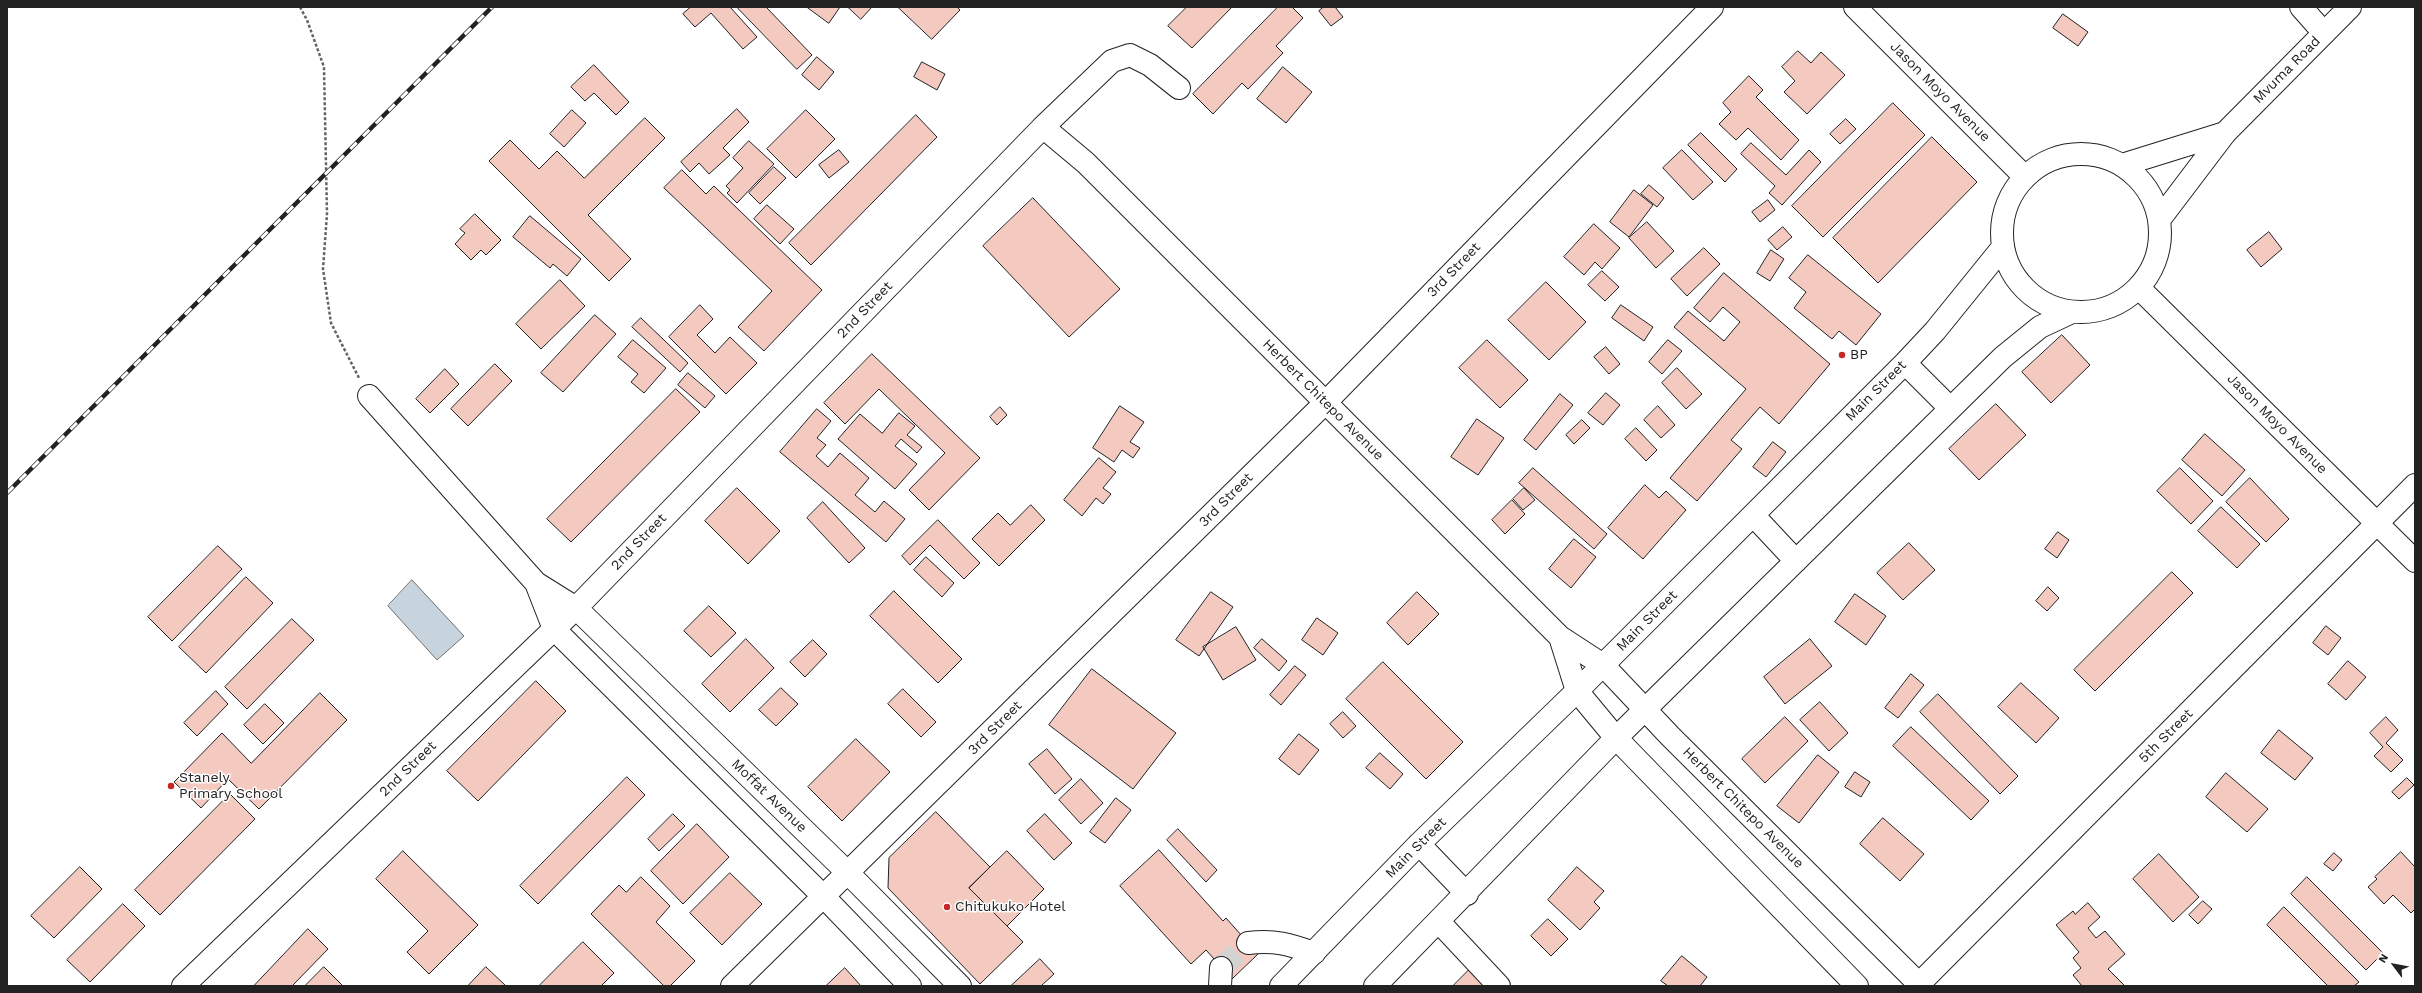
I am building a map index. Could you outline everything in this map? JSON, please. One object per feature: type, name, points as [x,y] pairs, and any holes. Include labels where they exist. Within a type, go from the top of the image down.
[{"type":"main road","name":"3rd Street","points":[[732,986],[1326,402],[1712,7]]},
{"type":"main road","name":"Jason Moyo Avenue","points":[[1855,7],[2025,177]]},
{"type":"main road","points":[[2301,7],[2324,33]]},
{"type":"main road","name":"Mvuma Road","points":[[2160,220],[2225,133],[2350,7]]},
{"type":"main road","name":"2nd Street","points":[[183,986],[576,608],[1043,127],[1112,60],[1130,56],[1150,65],[1179,88]]},
{"type":"main road","name":"Herbert Chitepo Avenue","points":[[1043,127],[1086,163],[1560,637],[1603,665],[1646,711],[1919,985]]},
{"type":"main road","name":"Mvuma Road","points":[[2122,165],[2225,133]]},
{"type":"main road","points":[[2071,154],[2098,155],[2122,165],[2140,179],[2153,198],[2160,220],[2160,244],[2152,268],[2138,288],[2119,302],[2097,311],[2072,312],[2048,305],[2027,291],[2012,271],[2003,247],[2003,222],[2006,210],[2010,198],[2025,177],[2046,162],[2071,154]]},
{"type":"main road","name":"Main Street","points":[[1281,986],[1419,844],[1577,691],[1905,363],[1935,331],[2003,247]]},
{"type":"main road","name":"Jason Moyo Avenue","points":[[2138,288],[2415,561]]},
{"type":"main road","points":[[1375,986],[1440,922],[1616,738],[1646,711],[1950,408],[2003,357],[2040,328],[2072,312]]},
{"type":"main road","points":[[1905,363],[1950,408]]},
{"type":"main road","points":[[369,396],[536,583],[554,629],[824,897],[910,986]]},
{"type":"main road","name":"5th Street","points":[[1919,985],[2415,485]]},
{"type":"main road","points":[[1753,515],[1796,562]]},
{"type":"main road","name":"Moffat Avenue","points":[[536,583],[576,608],[848,873],[960,986]]},
{"type":"main road","name":"Herbert Chitepo Avenue","points":[[1560,637],[1577,691],[1616,738],[1857,986]]},
{"type":"main road","points":[[1419,844],[1467,894]]},
{"type":"main road","points":[[1440,922],[1499,986]]},
{"type":"main road","points":[[1248,943],[1269,941],[1286,943],[1314,953]]},
{"type":"path","points":[[300,7],[308,20],[324,67],[328,214],[322,269],[330,323],[369,396]]},
{"type":"shaded area","points":[[412,580],[464,636],[437,660],[388,606]]},
{"type":"building","points":[[691,7],[730,7],[757,37],[743,49],[711,13],[695,27],[683,14]]},
{"type":"building","points":[[737,7],[766,7],[812,55],[797,69]]},
{"type":"building","points":[[807,7],[840,7],[829,23]]},
{"type":"building","points":[[848,7],[872,7],[861,19]]},
{"type":"building","points":[[898,7],[957,7],[960,10],[932,39]]},
{"type":"building","points":[[1187,7],[1232,7],[1192,48],[1168,26]]},
{"type":"building","points":[[1278,7],[1292,7],[1303,18],[1276,46],[1283,53],[1248,89],[1242,83],[1213,114],[1193,94]]},
{"type":"building","points":[[1324,7],[1335,7],[1343,17],[1331,26],[1319,11]]},
{"type":"building","points":[[2063,14],[2088,32],[2078,46],[2053,28]]},
{"type":"building","points":[[1798,51],[1811,63],[1821,52],[1845,75],[1807,114],[1784,92],[1795,81],[1782,67]]},
{"type":"building","points":[[817,57],[834,72],[819,90],[802,75]]},
{"type":"building","points":[[922,62],[945,74],[937,90],[914,77]]},
{"type":"building","points":[[594,65],[629,102],[616,115],[594,93],[585,101],[571,87]]},
{"type":"building","points":[[1283,67],[1312,92],[1286,123],[1257,99]]},
{"type":"building","points":[[1749,76],[1763,90],[1756,97],[1799,140],[1781,160],[1748,128],[1736,140],[1719,124],[1731,112],[1723,103]]},
{"type":"building","points":[[1893,103],[1925,135],[1823,237],[1792,206]]},
{"type":"building","points":[[737,109],[749,122],[723,148],[730,155],[709,174],[699,163],[690,172],[681,162]]},
{"type":"building","points":[[572,110],[586,123],[564,147],[550,134]]},
{"type":"building","points":[[806,110],[835,139],[796,178],[767,149]]},
{"type":"building","points":[[916,115],[937,137],[811,265],[789,243]]},
{"type":"building","points":[[645,118],[665,138],[588,215],[631,259],[609,281],[489,161],[510,140],[539,169],[557,151],[584,178]]},
{"type":"building","points":[[1846,119],[1856,129],[1840,144],[1830,134]]},
{"type":"building","points":[[1701,133],[1737,169],[1725,182],[1688,145]]},
{"type":"building","points":[[1932,137],[1977,182],[1878,283],[1833,238]]},
{"type":"building","points":[[749,141],[774,164],[737,203],[727,193],[730,190],[726,186],[743,168],[733,158]]},
{"type":"building","points":[[1751,143],[1786,175],[1809,150],[1821,162],[1782,205],[1769,193],[1775,186],[1741,154]]},
{"type":"building","points":[[839,150],[849,162],[829,178],[819,165]]},
{"type":"building","points":[[1682,150],[1713,182],[1693,200],[1663,168]]},
{"type":"building","points":[[774,167],[786,178],[760,204],[749,193]]},
{"type":"building","points":[[682,170],[706,194],[714,186],[822,290],[764,351],[738,327],[772,291],[664,188]]},
{"type":"building","points":[[1649,185],[1664,198],[1657,207],[1641,194]]},
{"type":"building","points":[[1634,190],[1653,205],[1629,237],[1610,222]]},
{"type":"building","points":[[1033,198],[1120,289],[1069,337],[983,246]]},
{"type":"building","points":[[1768,200],[1775,210],[1760,222],[1752,212]]},
{"type":"building","points":[[767,205],[794,229],[780,244],[754,219]]},
{"type":"building","points":[[475,214],[501,240],[486,255],[481,250],[471,260],[455,244],[465,233],[460,229]]},
{"type":"building","points":[[530,216],[581,259],[567,276],[553,264],[550,268],[513,237]]},
{"type":"building","points":[[1647,222],[1674,251],[1656,268],[1629,238]]},
{"type":"building","points":[[1594,224],[1620,248],[1602,269],[1595,262],[1584,275],[1564,257]]},
{"type":"building","points":[[1783,227],[1792,237],[1777,250],[1768,240]]},
{"type":"building","points":[[2269,232],[2282,249],[2261,267],[2247,250]]},
{"type":"building","points":[[1704,248],[1720,264],[1687,296],[1671,279]]},
{"type":"building","points":[[1771,250],[1784,259],[1770,281],[1757,273]]},
{"type":"building","points":[[1808,255],[1881,314],[1856,345],[1839,331],[1832,339],[1794,308],[1806,292],[1789,278]]},
{"type":"building","points":[[1602,271],[1619,287],[1605,301],[1588,285]]},
{"type":"building","points":[[1724,273],[1830,364],[1779,424],[1760,407],[1731,440],[1742,449],[1697,501],[1670,478],[1746,389],[1674,327],[1688,311],[1724,341],[1740,322],[1723,307],[1710,322],[1694,308]]},
{"type":"building","points":[[560,280],[585,306],[541,349],[516,324]]},
{"type":"building","points":[[1546,282],[1586,322],[1549,360],[1508,320]]},
{"type":"building","points":[[700,305],[713,319],[697,335],[715,353],[730,337],[757,363],[726,394],[669,337]]},
{"type":"building","points":[[1621,305],[1653,327],[1644,341],[1612,318]]},
{"type":"building","points":[[595,315],[616,334],[563,392],[541,373]]},
{"type":"building","points":[[641,318],[688,363],[680,372],[632,327]]},
{"type":"building","points":[[2062,335],[2090,365],[2051,403],[2022,372]]},
{"type":"building","points":[[633,340],[666,368],[644,393],[631,382],[638,374],[618,357]]},
{"type":"building","points":[[1487,340],[1528,380],[1500,408],[1459,368]]},
{"type":"building","points":[[1668,340],[1682,351],[1662,374],[1649,362]]},
{"type":"building","points":[[1606,347],[1620,364],[1609,374],[1594,357]]},
{"type":"building","points":[[872,354],[980,458],[929,510],[909,490],[945,453],[879,389],[845,424],[824,403]]},
{"type":"building","points":[[495,364],[512,381],[468,426],[451,409]]},
{"type":"building","points":[[1677,368],[1702,394],[1686,409],[1662,383]]},
{"type":"building","points":[[445,369],[459,384],[430,413],[416,399]]},
{"type":"building","points":[[688,373],[715,396],[705,408],[678,385]]},
{"type":"building","points":[[676,389],[700,412],[571,542],[547,519]]},
{"type":"building","points":[[1606,393],[1620,405],[1603,425],[1588,413]]},
{"type":"building","points":[[1560,394],[1573,405],[1536,450],[1524,440]]},
{"type":"building","points":[[1996,404],[2026,435],[1979,480],[1949,449]]},
{"type":"building","points":[[1120,406],[1144,422],[1130,442],[1140,448],[1133,458],[1122,450],[1114,462],[1093,448]]},
{"type":"building","points":[[1658,406],[1675,425],[1661,438],[1644,420]]},
{"type":"building","points":[[1000,407],[1007,415],[997,425],[990,417]]},
{"type":"building","points":[[817,409],[831,421],[817,438],[826,445],[816,456],[828,467],[840,453],[869,478],[855,495],[875,512],[884,501],[905,519],[886,542],[780,452]]},
{"type":"building","points":[[899,413],[915,426],[907,435],[922,447],[917,453],[901,439],[895,446],[917,464],[895,489],[838,439],[860,414],[882,433]]},
{"type":"building","points":[[1477,419],[1504,438],[1478,475],[1451,457]]},
{"type":"building","points":[[1582,420],[1590,428],[1574,444],[1566,435]]},
{"type":"building","points":[[1636,428],[1657,450],[1646,461],[1625,439]]},
{"type":"building","points":[[2205,434],[2245,470],[2222,496],[2182,460]]},
{"type":"building","points":[[1773,442],[1786,452],[1766,477],[1753,467]]},
{"type":"building","points":[[1099,458],[1116,472],[1103,488],[1111,494],[1103,504],[1096,498],[1082,516],[1064,500]]},
{"type":"building","points":[[1533,468],[1607,534],[1594,549],[1519,483]]},
{"type":"building","points":[[2180,468],[2213,501],[2191,524],[2157,491]]},
{"type":"building","points":[[2250,478],[2289,519],[2266,542],[2226,502]]},
{"type":"building","points":[[1645,485],[1659,498],[1666,491],[1686,510],[1643,559],[1608,528]]},
{"type":"building","points":[[737,488],[780,531],[748,564],[705,521]]},
{"type":"building","points":[[1524,488],[1535,500],[1523,510],[1513,499]]},
{"type":"building","points":[[1512,500],[1525,514],[1505,534],[1492,520]]},
{"type":"building","points":[[823,502],[865,548],[849,563],[807,518]]},
{"type":"building","points":[[1031,505],[1045,520],[999,566],[972,539],[998,513],[1010,525]]},
{"type":"building","points":[[2221,507],[2260,544],[2237,568],[2198,531]]},
{"type":"building","points":[[938,520],[980,563],[964,579],[930,545],[910,565],[902,556]]},
{"type":"building","points":[[2058,532],[2069,540],[2057,558],[2045,549]]},
{"type":"building","points":[[1574,539],[1596,557],[1571,588],[1549,569]]},
{"type":"building","points":[[1909,543],[1935,570],[1903,600],[1877,573]]},
{"type":"building","points":[[218,546],[242,569],[172,641],[148,617]]},
{"type":"building","points":[[926,557],[954,583],[942,597],[914,570]]},
{"type":"building","points":[[2172,572],[2193,593],[2095,691],[2074,670]]},
{"type":"building","points":[[246,577],[273,603],[206,673],[179,647]]},
{"type":"building","points":[[2048,587],[2059,598],[2047,611],[2036,601]]},
{"type":"building","points":[[894,591],[962,659],[938,683],[870,616]]},
{"type":"building","points":[[1211,592],[1233,607],[1199,656],[1176,640]]},
{"type":"building","points":[[1417,592],[1439,614],[1408,645],[1387,623]]},
{"type":"building","points":[[1855,594],[1886,616],[1866,645],[1835,622]]},
{"type":"building","points":[[709,606],[736,633],[711,657],[684,631]]},
{"type":"building","points":[[1317,618],[1338,633],[1323,655],[1302,640]]},
{"type":"building","points":[[292,619],[314,640],[247,709],[225,687]]},
{"type":"building","points":[[2326,626],[2341,638],[2328,655],[2313,643]]},
{"type":"building","points":[[1236,627],[1256,660],[1223,680],[1203,647]]},
{"type":"building","points":[[746,639],[774,668],[730,712],[702,684]]},
{"type":"building","points":[[1262,639],[1287,661],[1279,671],[1254,648]]},
{"type":"building","points":[[1810,639],[1832,666],[1785,704],[1764,677]]},
{"type":"building","points":[[813,640],[827,654],[805,677],[790,662]]},
{"type":"building","points":[[2348,661],[2366,677],[2346,700],[2328,684]]},
{"type":"building","points":[[1383,662],[1463,742],[1426,779],[1346,699]]},
{"type":"building","points":[[1295,666],[1306,675],[1281,705],[1270,695]]},
{"type":"building","points":[[1092,669],[1176,733],[1133,789],[1049,725]]},
{"type":"building","points":[[1911,674],[1924,685],[1898,718],[1885,708]]},
{"type":"building","points":[[536,681],[566,711],[478,801],[447,771]]},
{"type":"building","points":[[2021,683],[2059,718],[2036,743],[1998,707]]},
{"type":"building","points":[[781,688],[798,704],[776,726],[759,710]]},
{"type":"building","points":[[903,689],[936,722],[921,737],[888,704]]},
{"type":"building","points":[[216,691],[228,704],[197,736],[184,723]]},
{"type":"building","points":[[320,693],[347,720],[259,809],[228,779],[201,808],[174,782],[222,733],[251,763]]},
{"type":"building","points":[[1938,694],[2018,776],[2000,794],[1920,712]]},
{"type":"building","points":[[1820,702],[1848,733],[1829,751],[1800,720]]},
{"type":"building","points":[[265,704],[284,723],[263,744],[244,725]]},
{"type":"building","points":[[1343,712],[1356,726],[1343,738],[1330,724]]},
{"type":"building","points":[[1785,717],[1808,741],[1765,783],[1742,759]]},
{"type":"building","points":[[2386,717],[2398,730],[2386,743],[2403,760],[2391,772],[2374,756],[2383,747],[2370,733]]},
{"type":"building","points":[[1911,727],[1989,801],[1971,820],[1893,746]]},
{"type":"building","points":[[2279,730],[2313,758],[2295,780],[2261,753]]},
{"type":"building","points":[[1299,734],[1319,750],[1299,775],[1279,759]]},
{"type":"building","points":[[856,739],[890,772],[842,821],[808,787]]},
{"type":"building","points":[[1047,749],[1072,779],[1055,794],[1029,764]]},
{"type":"building","points":[[1380,753],[1403,774],[1390,789],[1366,768]]},
{"type":"building","points":[[1818,755],[1839,772],[1799,823],[1777,806]]},
{"type":"building","points":[[1855,772],[1870,782],[1861,797],[1845,787]]},
{"type":"building","points":[[2226,773],[2268,809],[2247,832],[2206,797]]},
{"type":"building","points":[[627,777],[645,795],[538,904],[520,886]]},
{"type":"building","points":[[2407,778],[2414,785],[2399,799],[2392,792]]},
{"type":"building","points":[[1081,779],[1103,803],[1081,824],[1059,800]]},
{"type":"building","points":[[230,794],[255,819],[160,915],[135,890]]},
{"type":"building","points":[[1116,798],[1131,810],[1105,843],[1090,832]]},
{"type":"building","name":"Chitukuko Hotel","points":[[936,812],[990,867],[969,888],[1023,942],[980,984],[888,888],[889,858]]},
{"type":"building","points":[[673,814],[685,826],[659,851],[648,839]]},
{"type":"building","points":[[1045,814],[1072,843],[1054,860],[1027,831]]},
{"type":"building","points":[[1883,818],[1924,854],[1900,881],[1860,844]]},
{"type":"building","points":[[697,824],[729,857],[683,904],[651,871]]},
{"type":"building","points":[[1178,829],[1217,870],[1206,882],[1167,840]]},
{"type":"building","points":[[1159,850],[1223,921],[1226,918],[1258,954],[1232,979],[1206,950],[1191,964],[1120,886]]},
{"type":"building","points":[[403,851],[478,925],[429,974],[407,952],[428,931],[376,879]]},
{"type":"building","name":"Chitukuko Hotel","points":[[1007,851],[1044,889],[1007,926],[969,888]]},
{"type":"building","points":[[2401,852],[2415,867],[2415,909],[2411,913],[2393,895],[2384,904],[2368,887],[2377,879],[2375,877]]},
{"type":"building","points":[[2334,853],[2342,860],[2333,871],[2324,864]]},
{"type":"building","points":[[2159,854],[2199,897],[2173,922],[2133,879]]},
{"type":"building","points":[[80,867],[102,889],[54,938],[31,916]]},
{"type":"building","points":[[1577,867],[1604,891],[1594,902],[1600,908],[1580,930],[1548,900]]},
{"type":"building","points":[[730,873],[762,904],[722,945],[690,913]]},
{"type":"building","points":[[641,877],[670,906],[656,922],[695,961],[670,986],[664,986],[591,914],[619,885],[626,892]]},
{"type":"building","points":[[2307,877],[2383,953],[2366,970],[2291,894]]},
{"type":"building","points":[[2203,901],[2212,909],[2198,924],[2189,915]]},
{"type":"building","points":[[2088,903],[2100,917],[2088,928],[2096,938],[2105,931],[2125,954],[2108,969],[2125,986],[2082,986],[2073,975],[2081,968],[2073,958],[2079,952],[2056,925],[2073,911],[2075,914]]},
{"type":"building","points":[[123,904],[145,926],[90,982],[67,960]]},
{"type":"building","points":[[2284,907],[2359,982],[2354,986],[2328,986],[2267,925]]},
{"type":"building","points":[[1548,919],[1568,939],[1551,956],[1531,936]]},
{"type":"building","points":[[308,929],[328,949],[292,986],[254,986]]},
{"type":"building","points":[[583,942],[614,973],[601,986],[539,986]]},
{"type":"building","points":[[1682,956],[1707,977],[1700,986],[1668,986],[1661,981]]},
{"type":"building","points":[[1040,959],[1054,974],[1041,986],[1011,986]]},
{"type":"building","points":[[324,967],[343,986],[305,986]]},
{"type":"building","points":[[486,967],[506,986],[468,986]]},
{"type":"building","points":[[845,968],[861,986],[826,986]]},
{"type":"building","points":[[1469,970],[1486,986],[1453,986]]},
{"type":"tunnel","points":[[1221,968],[1248,943]]},
{"type":"railway","points":[[7,493],[492,7]]},
{"type":"place","name":"BP","points":[[1842,355]]},
{"type":"place","name":"Stanely Primary School","points":[[171,786]]},
{"type":"place","name":"Chitukuko Hotel","points":[[947,907]]}]
